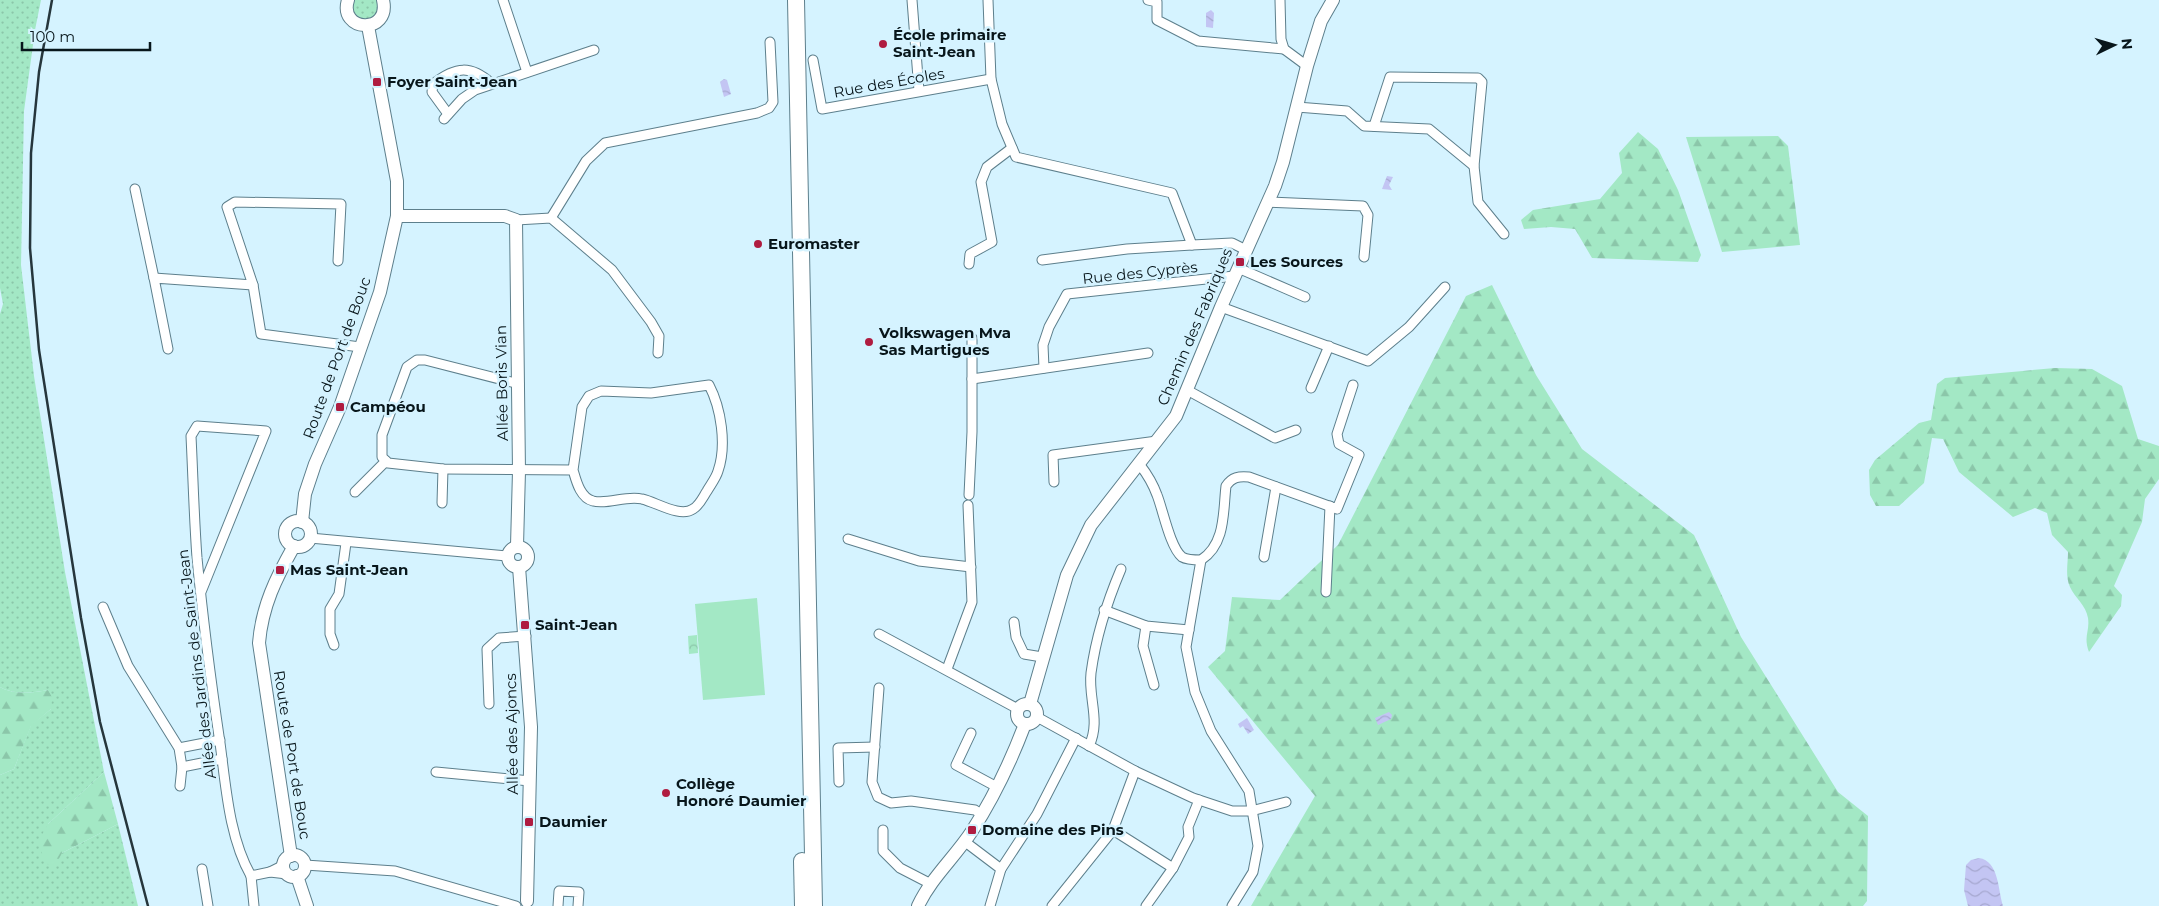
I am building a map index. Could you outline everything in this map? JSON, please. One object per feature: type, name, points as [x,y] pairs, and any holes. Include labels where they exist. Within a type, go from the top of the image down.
[{"type":"highway","points":[[785,0],[803,906]]},
{"type":"highway","points":[[796,0],[814,906]]},
{"type":"street","points":[[334,0],[347,3],[351,19],[356,24],[368,26],[379,20],[383,14],[385,1]]},
{"type":"street","points":[[503,0],[527,72]]},
{"type":"street","points":[[912,0],[919,91]]},
{"type":"street","points":[[988,0],[991,79],[1002,124],[1016,157],[1172,193],[1192,245]]},
{"type":"street","points":[[1148,0],[1157,2],[1157,20],[1198,41],[1284,49],[1307,66]]},
{"type":"street","points":[[1280,0],[1284,49]]},
{"type":"street","name":"Chemin des Fabriques","points":[[1030,704],[1067,575],[1091,525],[1176,416],[1236,272],[1268,202],[1283,162],[1307,66],[1321,21],[1333,0]]},
{"type":"street","name":"Route de Port de Bouc","points":[[302,522],[305,494],[380,292],[397,216],[397,181],[368,26]]},
{"type":"street","points":[[551,218],[586,161],[605,143],[757,113],[769,108],[773,102],[770,42]]},
{"type":"street","points":[[492,84],[477,72],[464,69],[444,75],[434,84],[432,92],[446,117],[462,99],[475,90],[594,50]]},
{"type":"street","name":"Rue des Écoles","points":[[813,60],[822,109],[991,79]]},
{"type":"street","points":[[1374,126],[1390,77],[1478,78],[1482,82],[1474,166],[1478,202],[1504,234]]},
{"type":"street","points":[[1297,107],[1347,111],[1364,126],[1429,129],[1474,166]]},
{"type":"street","points":[[969,264],[970,254],[992,242],[981,182],[987,167],[1012,148]]},
{"type":"street","points":[[135,189],[168,349]]},
{"type":"street","points":[[338,261],[341,204],[235,202],[227,207],[253,284],[261,334],[360,347]]},
{"type":"street","points":[[1268,202],[1355,204],[1363,206],[1368,214],[1364,257]]},
{"type":"street","points":[[397,216],[504,216],[516,220],[551,218],[612,270],[651,322],[659,336],[658,353]]},
{"type":"street","name":"Allée Boris Vian","points":[[516,220],[519,384],[517,546]]},
{"type":"street","points":[[1042,260],[1127,249],[1192,245],[1232,244],[1246,250]]},
{"type":"street","points":[[1236,272],[1305,297]]},
{"type":"street","name":"Rue des Cyprès","points":[[1044,368],[1043,345],[1049,327],[1067,294],[1236,272]]},
{"type":"street","points":[[154,278],[253,284]]},
{"type":"street","points":[[1221,307],[1368,361],[1409,327],[1445,287]]},
{"type":"street","points":[[969,495],[972,338]]},
{"type":"street","points":[[1311,388],[1329,346]]},
{"type":"street","points":[[972,379],[1148,353]]},
{"type":"street","points":[[519,384],[425,360],[417,360],[407,367],[382,436],[380,446],[382,457],[388,463],[443,469],[573,470]]},
{"type":"street","points":[[709,385],[714,394],[722,431],[722,456],[718,472],[700,503],[692,510],[681,512],[641,498],[593,501],[586,498],[577,484],[573,470],[582,407],[589,396],[600,391],[651,393],[709,385]]},
{"type":"street","points":[[1326,592],[1333,508],[1359,455],[1339,444],[1337,434],[1353,385]]},
{"type":"street","points":[[1187,390],[1276,438],[1296,430]]},
{"type":"street","name":"Allée des Jardins de Saint-Jean","points":[[201,592],[266,431],[197,426],[191,436],[201,592],[222,759],[240,856],[251,876]]},
{"type":"street","points":[[1054,482],[1053,456],[1158,441]]},
{"type":"street","points":[[355,492],[386,461]]},
{"type":"street","points":[[1140,464],[1155,490],[1174,547],[1182,557],[1201,560]]},
{"type":"street","points":[[442,503],[443,469]]},
{"type":"street","points":[[1232,906],[1253,872],[1258,846],[1249,791],[1211,731],[1195,692],[1186,647],[1201,560],[1215,547],[1220,534],[1226,486],[1230,480],[1239,476],[1249,477],[1333,508]]},
{"type":"street","points":[[1264,557],[1276,487]]},
{"type":"street","points":[[947,669],[972,602],[968,505]]},
{"type":"street","points":[[294,522],[302,522],[309,527],[310,538],[305,545],[294,546],[286,538],[286,530],[294,522]]},
{"type":"street","points":[[310,538],[346,543],[507,556]]},
{"type":"street","points":[[848,539],[919,561],[971,567]]},
{"type":"street","points":[[334,645],[330,634],[330,608],[339,594],[346,543]]},
{"type":"street","name":"Route de Port de Bouc","points":[[294,546],[280,570],[261,619],[259,643],[290,868],[306,906]]},
{"type":"street","points":[[517,546],[525,549],[528,556],[526,562],[519,567],[511,565],[507,556],[510,550],[517,546]]},
{"type":"street","name":"Allée des Ajoncs","points":[[519,567],[526,636],[531,727],[524,905]]},
{"type":"street","points":[[1089,746],[1094,735],[1095,716],[1091,675],[1104,610],[1121,568]]},
{"type":"street","points":[[102,607],[128,666],[179,748],[182,766],[180,786]]},
{"type":"street","points":[[1104,610],[1146,626],[1188,630]]},
{"type":"street","points":[[1014,622],[1016,637],[1024,654],[1042,657]]},
{"type":"street","points":[[1146,626],[1143,646],[1154,685]]},
{"type":"street","points":[[879,634],[1018,709]]},
{"type":"street","points":[[489,704],[487,649],[499,638],[526,636]]},
{"type":"street","points":[[878,688],[872,782],[878,797],[891,803],[911,801],[974,810],[981,814]]},
{"type":"street","points":[[1025,724],[1018,718],[1018,709],[1022,705],[1030,704],[1035,708],[1037,717],[1135,771],[1198,800],[1232,811],[1251,811],[1286,802]]},
{"type":"street","points":[[1025,724],[1031,723],[1037,717]]},
{"type":"street","points":[[918,906],[930,884],[964,842],[997,787],[1009,766],[1025,724]]},
{"type":"street","points":[[971,733],[956,765],[997,787]]},
{"type":"street","points":[[990,906],[1001,869],[1037,814],[1076,738]]},
{"type":"street","points":[[179,748],[220,740]]},
{"type":"street","points":[[839,782],[838,748],[875,747]]},
{"type":"street","points":[[182,766],[222,759]]},
{"type":"street","points":[[1052,906],[1113,830],[1135,771]]},
{"type":"street","points":[[436,772],[530,781]]},
{"type":"street","points":[[1146,906],[1173,868],[1190,837],[1188,827],[1198,800]]},
{"type":"street","points":[[883,830],[883,851],[900,868],[930,884]]},
{"type":"street","points":[[1113,830],[1173,868]]},
{"type":"street","points":[[964,842],[1001,869]]},
{"type":"street","points":[[254,906],[251,876],[290,868],[300,857],[305,865],[395,870],[524,905]]},
{"type":"street","points":[[202,869],[208,906]]},
{"type":"street","points":[[558,906],[559,891],[579,892],[578,906]]},
{"type":"green space","points":[[0,0],[41,0],[24,111],[21,265],[34,376],[65,572],[104,772],[48,824],[62,853],[118,824],[138,906],[0,906],[0,775],[14,769],[31,725],[51,709],[48,690],[17,692],[0,687],[0,314],[3,304],[0,288]]},
{"type":"green space","points":[[351,0],[378,0],[380,7],[373,20],[354,18]]},
{"type":"green space","points":[[1638,132],[1658,149],[1678,190],[1701,255],[1698,262],[1592,258],[1575,229],[1551,227],[1524,229],[1521,220],[1533,210],[1600,199],[1622,173],[1619,153]]},
{"type":"green space","points":[[1778,136],[1788,146],[1800,245],[1722,252],[1686,137]]},
{"type":"green space","points":[[1492,285],[1536,375],[1582,449],[1694,535],[1741,637],[1838,792],[1868,816],[1867,901],[1863,906],[1251,906],[1315,796],[1208,667],[1225,651],[1232,597],[1280,600],[1338,545],[1466,296]]},
{"type":"green space","points":[[2055,368],[2092,369],[2122,386],[2138,439],[2159,446],[2159,479],[2145,499],[2142,522],[2114,586],[2122,595],[2121,606],[2089,652],[2087,613],[2068,583],[2068,552],[2052,535],[2047,513],[2035,508],[2013,517],[1959,472],[1943,439],[1932,438],[1924,483],[1899,506],[1876,506],[1870,495],[1869,470],[1875,460],[1919,423],[1931,420],[1937,384],[1945,378]]},
{"type":"green space","points":[[757,598],[765,695],[703,700],[695,604]]},
{"type":"green space","points":[[697,635],[698,653],[689,654],[688,636]]},
{"type":"green space","points":[[0,687],[17,692],[48,690],[52,697],[51,709],[31,726],[14,769],[0,775]]},
{"type":"green space","points":[[104,772],[118,824],[62,853],[54,868],[44,862],[39,840],[48,824]]},
{"type":"water","points":[[1211,10],[1214,13],[1213,28],[1206,27],[1206,13]]},
{"type":"water","points":[[724,79],[727,80],[731,94],[724,97],[720,82]]},
{"type":"water","points":[[1387,176],[1393,177],[1389,185],[1392,190],[1382,189]]},
{"type":"water","points":[[1389,712],[1392,715],[1391,719],[1378,725],[1375,718]]},
{"type":"water","points":[[1247,718],[1254,730],[1248,734],[1243,726],[1240,728],[1238,724]]},
{"type":"water","points":[[1979,858],[1986,860],[1994,870],[2003,906],[1968,906],[1964,890],[1966,865],[1971,860]]},
{"type":"railway","points":[[52,0],[39,72],[31,153],[30,248],[39,350],[81,618],[100,722],[148,906]]},
{"type":"place","name":"École primaire Saint-Jean","points":[[883,44]]},
{"type":"place","name":"Foyer Saint-Jean","points":[[377,82]]},
{"type":"place","name":"Euromaster","points":[[758,244]]},
{"type":"place","name":"Les Sources","points":[[1240,262]]},
{"type":"place","name":"Volkswagen Mva Sas Martigues","points":[[869,342]]},
{"type":"place","name":"Campéou","points":[[340,407]]},
{"type":"place","name":"Mas Saint-Jean","points":[[280,570]]},
{"type":"place","name":"Saint-Jean","points":[[525,625]]},
{"type":"place","name":"Collège Honoré Daumier","points":[[666,793]]},
{"type":"place","name":"Daumier","points":[[529,822]]},
{"type":"place","name":"Domaine des Pins","points":[[972,830]]}]
